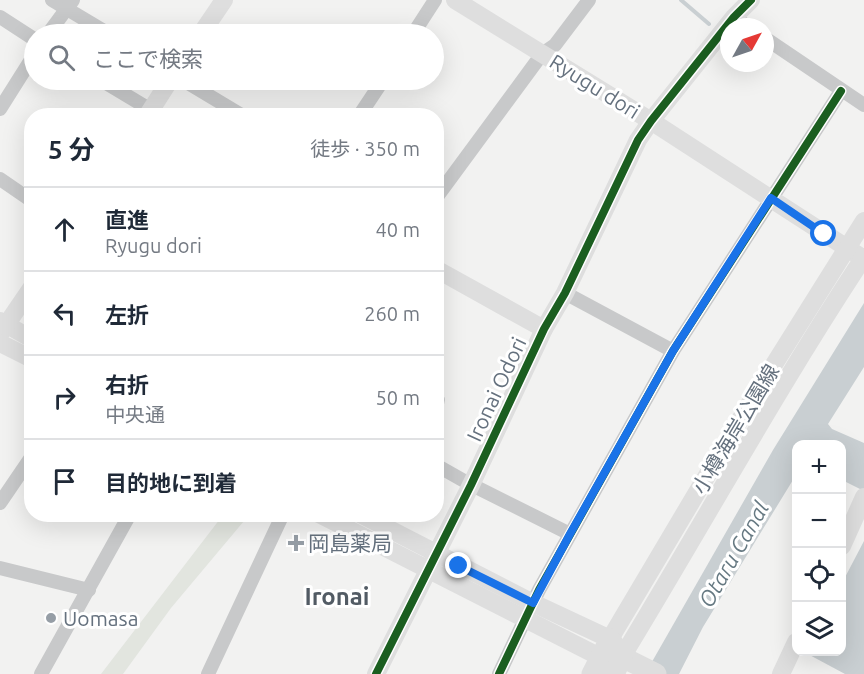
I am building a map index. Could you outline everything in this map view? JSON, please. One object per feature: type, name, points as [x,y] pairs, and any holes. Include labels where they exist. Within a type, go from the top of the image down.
[{"type":"main road","points":[[601,657],[618,666],[650,671]]},
{"type":"street","points":[[52,0],[70,5],[96,24]]},
{"type":"street","points":[[208,24],[224,0]]},
{"type":"street","points":[[419,24],[435,0]]},
{"type":"street","name":"Ryugu dori","points":[[455,0],[651,121],[864,258]]},
{"type":"street","points":[[444,187],[542,54],[555,45],[589,0]]},
{"type":"street","name":"Ironai Odori","points":[[743,18],[751,0]]},
{"type":"street","points":[[56,24],[70,5]]},
{"type":"street","points":[[0,17],[24,33]]},
{"type":"street","points":[[774,44],[864,105]]},
{"type":"street","name":"Ironai Odori","points":[[376,674],[471,485],[544,329],[565,293],[638,140],[651,121],[720,45]]},
{"type":"street","points":[[0,109],[24,71]]},
{"type":"street","points":[[116,90],[144,108]]},
{"type":"street","points":[[156,108],[166,90]]},
{"type":"street","points":[[200,90],[230,108]]},
{"type":"street","points":[[364,108],[376,90]]},
{"type":"street","points":[[499,674],[570,534],[673,351],[842,91]]},
{"type":"street","points":[[0,179],[24,196]]},
{"type":"street","name":"小樽海岸公園線","points":[[601,657],[753,398],[864,221]]},
{"type":"street","name":"小樽海岸公園線","points":[[618,666],[766,411],[864,258]]},
{"type":"street","points":[[444,273],[544,329]]},
{"type":"street","points":[[565,293],[673,351]]},
{"type":"street","points":[[24,297],[2,326],[24,336]]},
{"type":"street","points":[[0,343],[24,355]]},
{"type":"street","points":[[0,503],[24,468]]},
{"type":"street","points":[[444,470],[570,534]]},
{"type":"street","points":[[846,537],[861,504]]},
{"type":"street","points":[[41,674],[126,522]]},
{"type":"street","points":[[208,674],[279,522]]},
{"type":"street","points":[[338,522],[432,562],[530,611],[601,657]]},
{"type":"street","points":[[372,522],[432,562]]},
{"type":"street","points":[[0,568],[89,590]]},
{"type":"street","points":[[781,674],[792,651]]},
{"type":"shaded area","points":[[218,522],[243,522],[171,608],[123,674],[101,674]]},
{"type":"water","name":"Otaru Canal","points":[[864,303],[864,367],[828,424],[832,429],[864,443],[864,491],[846,482],[846,440],[792,440],[792,482],[703,627],[679,674],[645,674],[773,450]]},
{"type":"water","points":[[864,541],[864,674],[845,674],[811,656],[846,656],[846,575]]},
{"type":"waterway","points":[[681,0],[709,24]]},
{"type":"cycle path","points":[[376,674],[471,485],[544,329],[565,293],[638,140],[734,17],[751,0]]},
{"type":"cycle path","points":[[499,674],[539,590],[673,351],[841,91]]},
{"type":"place","name":"岡島薬局","points":[[296,543]]},
{"type":"place","name":"Uomasa","points":[[51,618]]},
{"type":"district","name":"Ironai","points":[[337,596]]},
{"type":"route","points":[[459,566],[533,603],[673,351],[771,198],[824,234]]}]
